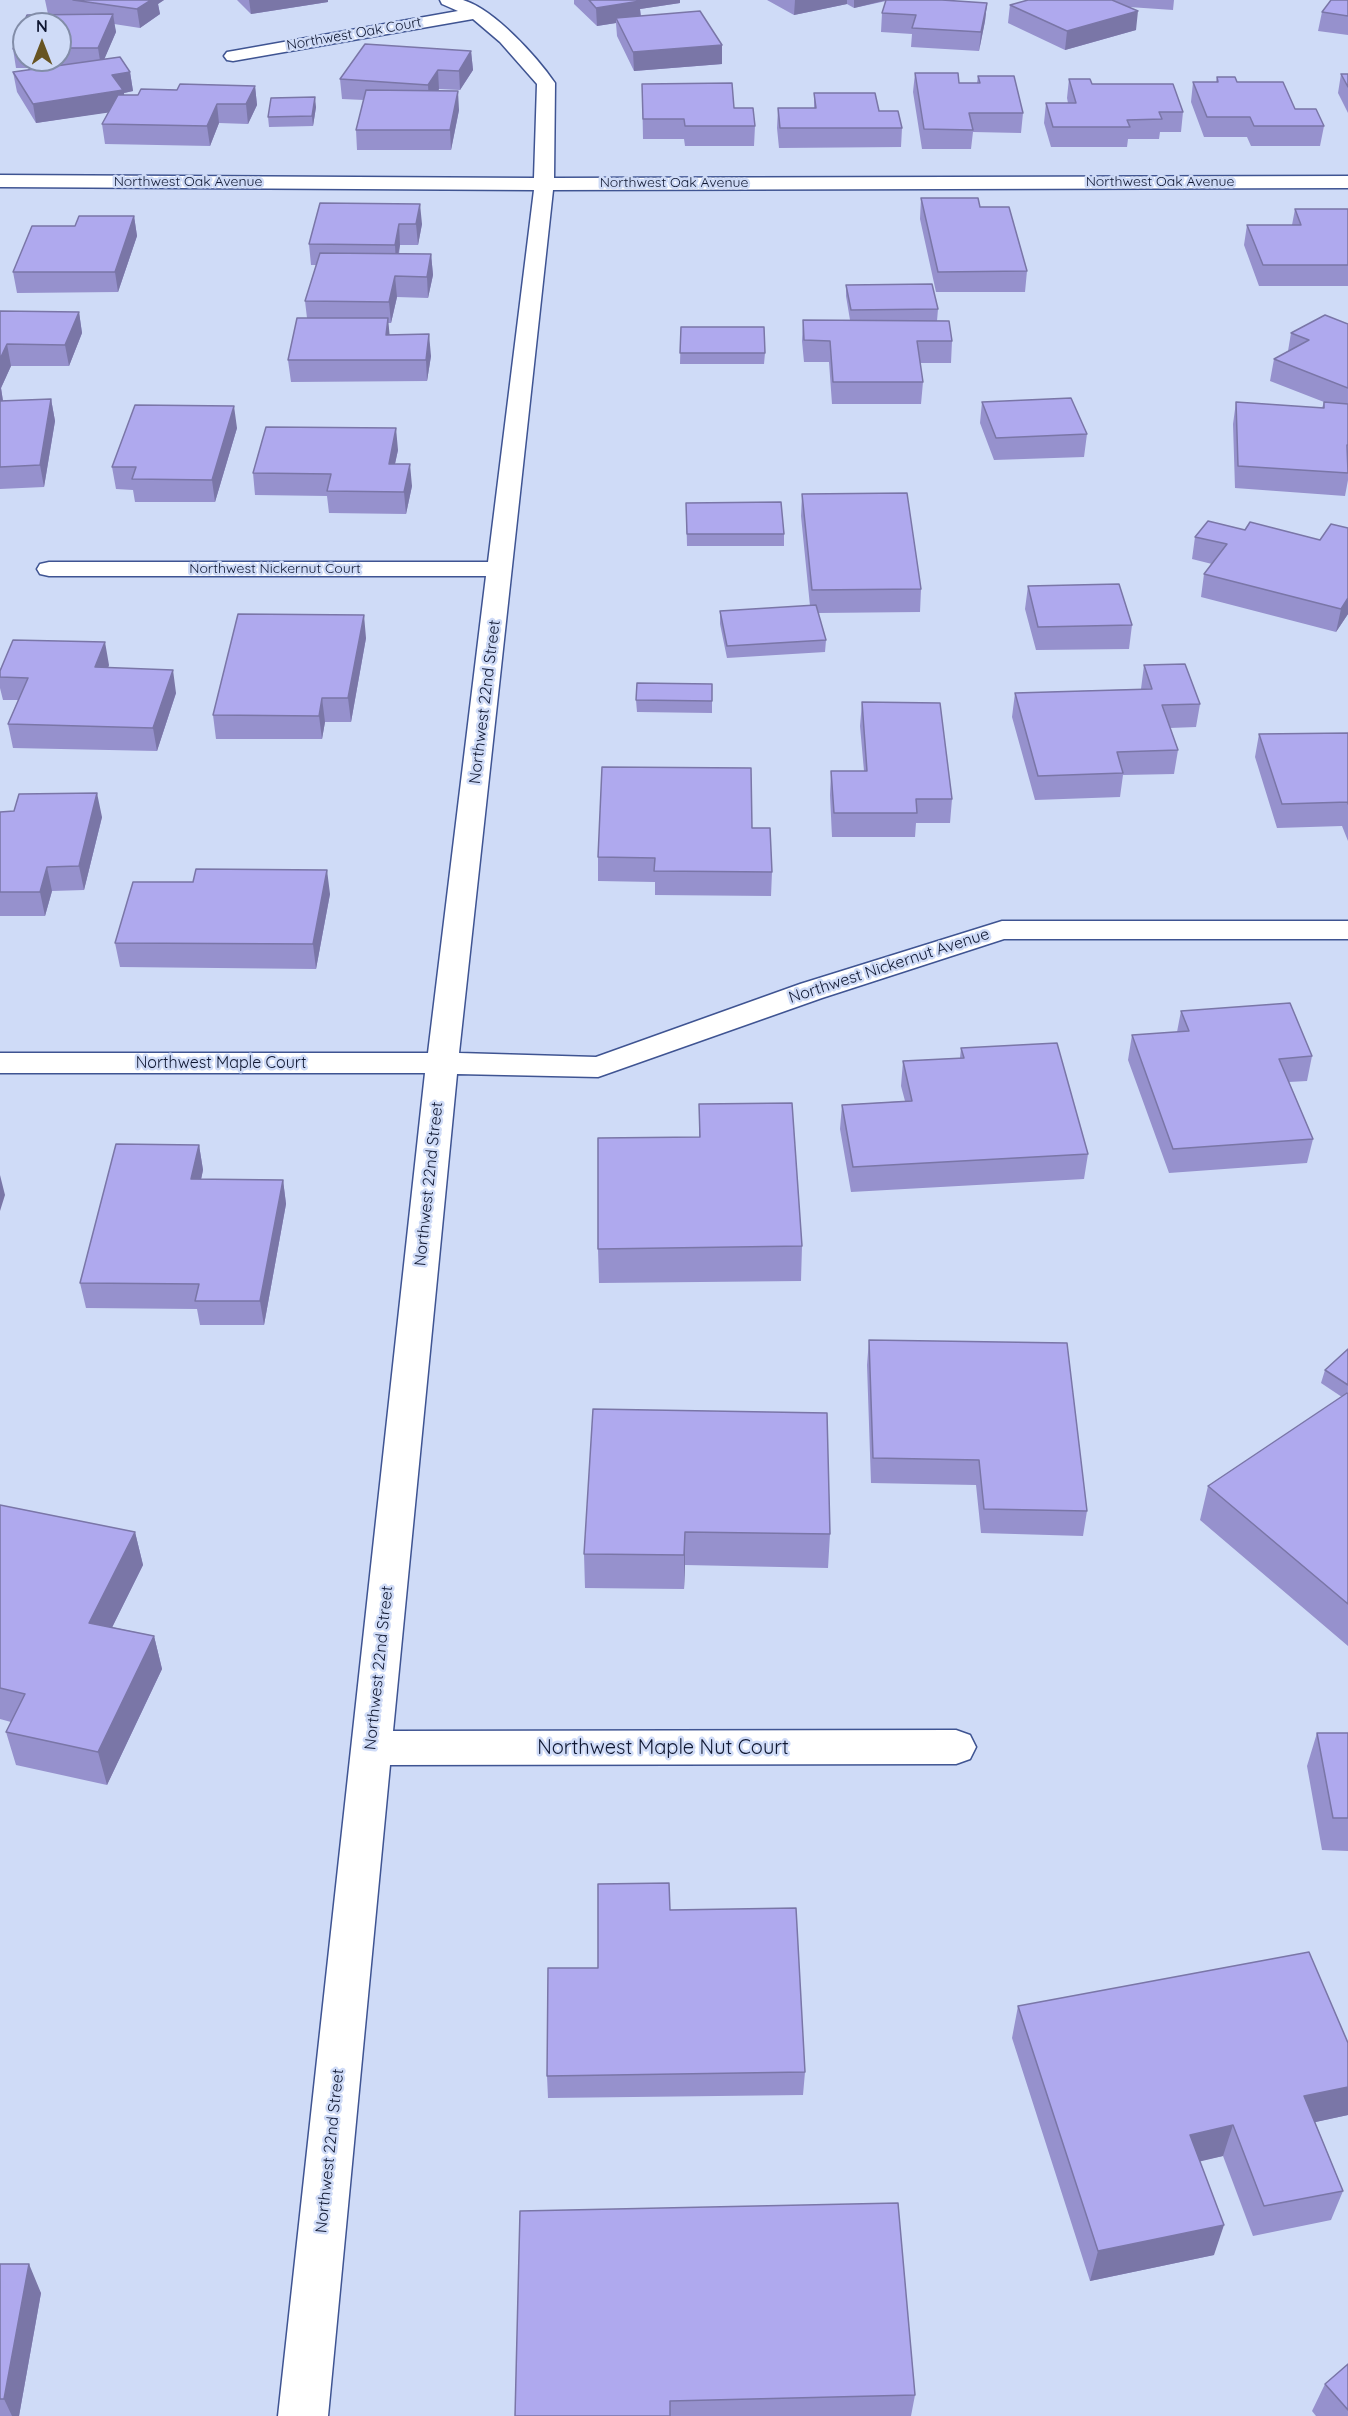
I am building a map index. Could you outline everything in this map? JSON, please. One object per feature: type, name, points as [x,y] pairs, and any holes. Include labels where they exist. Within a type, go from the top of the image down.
[{"type":"street","name":"Northwest Oak Court","points":[[233,56],[462,6]]},
{"type":"street","name":"Northwest 22nd Street","points":[[303,2416],[442,1063],[544,184],[546,83],[506,38],[462,6]]},
{"type":"street","name":"Northwest Oak Avenue","points":[[0,181],[544,184],[1348,182]]},
{"type":"street","name":"Northwest Nickernut Court","points":[[49,569],[500,569]]},
{"type":"street","name":"Northwest Nickernut Avenue","points":[[442,1063],[598,1066],[811,991],[1002,930],[1348,930]]},
{"type":"street","name":"Northwest Maple Court","points":[[0,1063],[442,1063]]},
{"type":"street","name":"Northwest Maple Nut Court","points":[[370,1748],[956,1747]]},
{"type":"building","points":[[73,0],[151,0],[137,9]]},
{"type":"building","points":[[589,0],[639,0],[640,1],[596,8]]},
{"type":"building","points":[[886,0],[987,3],[981,32],[912,28],[916,15],[882,13]]},
{"type":"building","points":[[1028,0],[1112,0],[1138,11],[1067,31],[1010,5]]},
{"type":"building","points":[[1331,0],[1348,0],[1348,16],[1322,12]]},
{"type":"building","points":[[700,11],[722,45],[633,52],[616,18]]},
{"type":"building","points":[[72,14],[113,14],[98,48],[72,48]]},
{"type":"building","points":[[365,44],[471,51],[459,71],[438,70],[428,85],[340,79]]},
{"type":"building","points":[[120,57],[130,72],[112,75],[123,90],[33,104],[13,72],[72,72],[72,64]]},
{"type":"building","points":[[915,73],[958,73],[959,83],[980,83],[978,76],[1014,76],[1023,113],[969,113],[973,130],[924,129]]},
{"type":"building","points":[[1341,74],[1348,74],[1348,87]]},
{"type":"building","points":[[1217,77],[1235,77],[1237,82],[1283,82],[1295,109],[1316,109],[1324,126],[1254,126],[1250,117],[1207,117],[1193,82],[1218,82]]},
{"type":"building","points":[[1069,79],[1090,79],[1092,84],[1173,84],[1183,112],[1159,112],[1162,119],[1127,120],[1130,127],[1053,127],[1046,103],[1076,103]]},
{"type":"building","points":[[732,83],[734,108],[753,108],[755,126],[685,126],[684,119],[643,119],[642,84]]},
{"type":"building","points":[[180,84],[255,86],[246,104],[217,104],[207,126],[102,124],[118,95],[138,95],[141,89],[177,90]]},
{"type":"building","points":[[366,90],[458,91],[450,130],[356,130]]},
{"type":"building","points":[[814,93],[875,93],[879,111],[898,111],[902,128],[780,128],[778,108],[816,108]]},
{"type":"building","points":[[315,97],[312,116],[268,117],[271,98]]},
{"type":"building","points":[[921,198],[978,198],[980,207],[1009,207],[1027,271],[938,272]]},
{"type":"building","points":[[320,203],[420,204],[416,224],[399,224],[395,245],[309,244]]},
{"type":"building","points":[[1295,209],[1348,209],[1348,265],[1263,265],[1247,225],[1301,225]]},
{"type":"building","points":[[79,216],[134,216],[115,272],[13,272],[32,226],[75,226]]},
{"type":"building","points":[[320,253],[431,254],[427,277],[395,276],[389,302],[305,301]]},
{"type":"building","points":[[932,284],[938,309],[851,310],[846,285]]},
{"type":"building","points":[[0,311],[79,312],[65,345],[7,344],[0,359]]},
{"type":"building","points":[[1325,315],[1348,324],[1348,388],[1274,359],[1309,340],[1291,333]]},
{"type":"building","points":[[297,318],[388,318],[386,335],[429,334],[426,360],[288,360]]},
{"type":"building","points":[[803,320],[949,321],[952,341],[917,341],[923,382],[833,382],[830,341],[804,340]]},
{"type":"building","points":[[681,327],[764,327],[765,353],[680,353]]},
{"type":"building","points":[[1071,398],[1087,434],[996,438],[982,402]]},
{"type":"building","points":[[51,399],[40,465],[0,467],[0,401]]},
{"type":"building","points":[[1236,402],[1324,408],[1324,402],[1348,404],[1348,473],[1238,466]]},
{"type":"building","points":[[135,405],[234,406],[212,480],[132,479],[136,467],[112,467]]},
{"type":"building","points":[[266,427],[396,428],[389,464],[410,464],[404,492],[327,491],[331,474],[253,473]]},
{"type":"building","points":[[907,493],[921,589],[812,590],[802,494]]},
{"type":"building","points":[[781,502],[784,534],[687,534],[686,503]]},
{"type":"building","points":[[1208,521],[1245,530],[1250,522],[1320,540],[1331,524],[1348,528],[1348,598],[1341,609],[1204,574],[1227,544],[1195,537]]},
{"type":"building","points":[[1119,584],[1132,625],[1038,627],[1028,586]]},
{"type":"building","points":[[816,605],[826,640],[727,646],[720,611]]},
{"type":"building","points":[[238,614],[364,615],[348,698],[322,698],[319,716],[213,715]]},
{"type":"building","points":[[13,640],[105,642],[95,667],[173,670],[153,728],[8,724],[28,678],[0,677],[0,671]]},
{"type":"building","points":[[1185,664],[1200,704],[1162,705],[1178,750],[1117,752],[1123,773],[1038,776],[1015,693],[1152,689],[1144,665]]},
{"type":"building","points":[[637,683],[712,684],[712,701],[636,700]]},
{"type":"building","points":[[862,702],[940,703],[952,799],[916,799],[917,813],[834,813],[831,771],[867,771]]},
{"type":"building","points":[[1348,733],[1348,802],[1282,804],[1259,734]]},
{"type":"building","points":[[602,767],[751,768],[752,828],[770,828],[772,872],[654,871],[655,858],[598,857]]},
{"type":"building","points":[[97,793],[79,866],[47,867],[40,892],[0,892],[0,812],[14,811],[19,794]]},
{"type":"building","points":[[196,869],[327,870],[313,944],[115,943],[133,882],[193,882]]},
{"type":"building","points":[[1290,1003],[1312,1056],[1279,1059],[1313,1139],[1173,1149],[1132,1035],[1189,1031],[1181,1011]]},
{"type":"building","points":[[1057,1043],[1088,1154],[853,1167],[842,1105],[912,1101],[903,1061],[964,1058],[961,1048]]},
{"type":"building","points":[[792,1103],[802,1246],[598,1249],[598,1138],[700,1137],[699,1104]]},
{"type":"building","points":[[116,1144],[199,1145],[191,1179],[283,1180],[260,1301],[195,1301],[199,1284],[80,1283]]},
{"type":"building","points":[[869,1340],[1067,1343],[1087,1511],[984,1509],[979,1460],[873,1458]]},
{"type":"building","points":[[1348,1349],[1348,1385],[1325,1370]]},
{"type":"building","points":[[1348,1394],[1348,1604],[1208,1486]]},
{"type":"building","points":[[593,1409],[827,1413],[830,1534],[685,1532],[684,1555],[584,1554]]},
{"type":"building","points":[[0,1505],[135,1532],[89,1623],[154,1636],[98,1752],[6,1732],[25,1694],[0,1688]]},
{"type":"building","points":[[1317,1733],[1348,1733],[1348,1818],[1333,1818]]},
{"type":"building","points":[[669,1883],[670,1910],[796,1908],[805,2072],[547,2076],[548,1968],[598,1968],[598,1884]]},
{"type":"building","points":[[1309,1952],[1348,2043],[1348,2087],[1304,2096],[1343,2191],[1264,2206],[1233,2125],[1190,2135],[1224,2225],[1098,2251],[1018,2006]]},
{"type":"building","points":[[898,2203],[915,2395],[670,2401],[670,2416],[515,2416],[520,2211]]},
{"type":"building","points":[[0,2264],[29,2264],[4,2399],[0,2399]]},
{"type":"building","points":[[1348,2364],[1348,2410],[1325,2384]]}]
